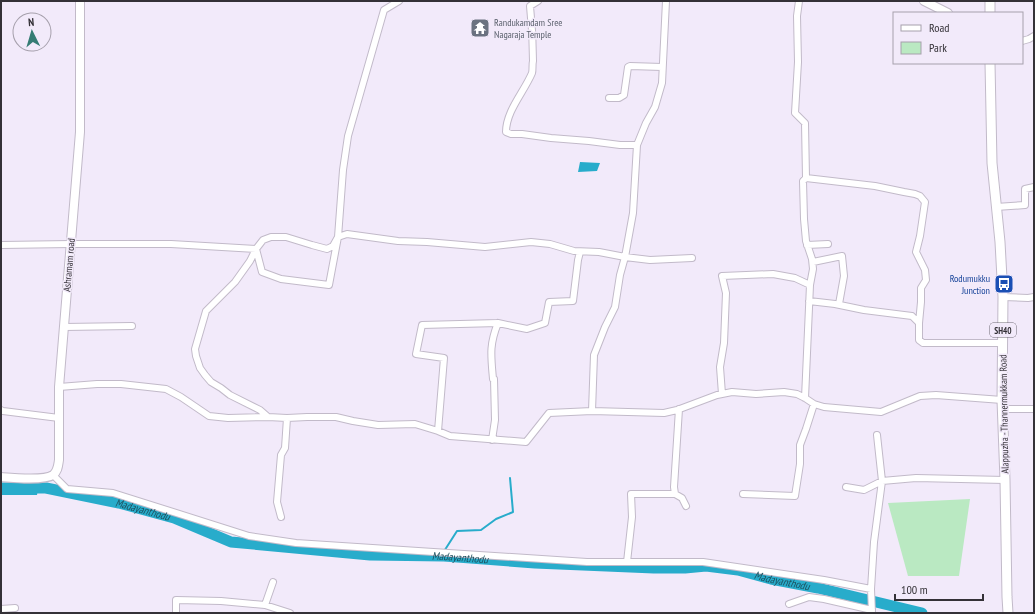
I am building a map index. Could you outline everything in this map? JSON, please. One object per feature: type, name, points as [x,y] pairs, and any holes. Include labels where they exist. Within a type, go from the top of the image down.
[{"type":"main road","name":"Ashramam road","points":[[52,475],[57,470],[59,460],[59,387],[80,132],[80,1]]},
{"type":"main road","points":[[924,1],[946,12]]},
{"type":"main road","points":[[990,1],[990,12]]},
{"type":"main road","name":"Alappuzha - Thannermukkam Road","points":[[990,64],[992,162],[1000,242],[1003,297],[1002,405],[1008,613]]},
{"type":"main road","points":[[1,478],[45,478],[52,475]]},
{"type":"street","points":[[256,249],[262,272],[281,279],[329,285],[338,237],[343,170],[348,136],[384,10],[399,1]]},
{"type":"street","points":[[538,1],[530,6],[533,51],[532,72],[512,110],[506,125],[506,132],[510,134],[620,145],[637,145]]},
{"type":"street","points":[[592,410],[594,355],[615,306],[620,275],[626,257],[633,213],[637,145],[646,123],[655,107],[662,82],[666,1]]},
{"type":"street","points":[[798,1],[798,62],[795,113],[805,123],[806,178],[803,181],[804,219],[807,245],[813,262],[809,301],[805,398]]},
{"type":"street","points":[[1023,41],[1034,36]]},
{"type":"street","points":[[608,98],[619,98],[624,95],[628,67],[662,67]]},
{"type":"street","points":[[806,178],[875,186],[920,196],[925,202],[916,252],[925,270],[926,280],[921,288],[919,340],[923,343],[1002,343]]},
{"type":"street","points":[[996,207],[1024,205],[1025,189],[1034,187]]},
{"type":"street","points":[[268,417],[260,410],[230,396],[211,382],[200,368],[195,349],[206,311],[235,282],[263,240],[271,237],[286,237],[327,249],[333,246],[338,237],[347,234],[398,241],[485,247],[531,242],[550,244],[580,252],[599,252],[650,260],[692,258]]},
{"type":"street","points":[[1,245],[171,244],[256,249]]},
{"type":"street","points":[[807,245],[828,244]]},
{"type":"street","points":[[438,431],[444,358],[416,354],[422,324],[498,323],[527,330],[545,323],[549,302],[573,301],[580,252]]},
{"type":"street","points":[[813,262],[842,256],[844,276],[839,304]]},
{"type":"street","points":[[722,394],[720,367],[724,343],[726,293],[722,276],[773,274],[795,278],[810,285]]},
{"type":"street","points":[[1003,297],[1034,297]]},
{"type":"street","points":[[809,301],[839,304],[864,310],[912,316],[919,323]]},
{"type":"street","points":[[492,440],[495,420],[494,379],[491,347],[498,323]]},
{"type":"street","points":[[64,327],[132,326]]},
{"type":"street","points":[[59,387],[121,384],[166,389],[209,416],[228,418],[336,417],[378,425],[415,424],[450,436],[526,442],[549,413],[592,410],[664,413],[732,392],[756,394],[784,392],[797,394],[814,404],[824,407],[880,412],[920,396],[936,395],[1034,410]]},
{"type":"street","points":[[743,494],[795,496],[800,464],[800,445],[814,404]]},
{"type":"street","points":[[675,494],[674,482],[679,409]]},
{"type":"street","points":[[1,410],[59,418]]},
{"type":"street","points":[[281,517],[277,502],[281,455],[286,448],[286,418]]},
{"type":"street","points":[[789,604],[809,597],[872,609],[871,589],[874,542],[882,481],[876,435]]},
{"type":"street","points":[[52,475],[67,489],[113,493],[249,536],[296,543],[587,562],[703,562],[824,580],[871,589]]},
{"type":"street","points":[[846,487],[864,490],[882,481],[916,478],[1005,480]]},
{"type":"street","points":[[627,562],[632,517],[631,494],[675,494],[682,498],[686,506]]},
{"type":"street","points":[[265,605],[273,582]]},
{"type":"street","points":[[176,613],[176,600],[221,601],[265,605],[290,613]]},
{"type":"street","points":[[1,608],[15,608]]},
{"type":"green space","points":[[970,499],[959,576],[908,576],[888,503]]},
{"type":"water","points":[[580,162],[600,163],[597,171],[578,172]]},
{"type":"water","points":[[1,483],[39,483],[37,495],[1,495]]},
{"type":"waterway","points":[[441,556],[457,531],[481,530],[496,519],[513,512],[510,478]]},
{"type":"waterway","name":"Madayanthodu","points":[[1,488],[46,488],[119,503],[174,518],[231,542],[370,555],[444,556],[535,563],[654,568],[706,566],[738,570],[771,579],[818,588],[922,613]]},
{"type":"place","name":"Randukamdam Sree Nagaraja Temple","points":[[480,28]]},
{"type":"place","name":"Rodumukku Junction","points":[[1004,284]]}]
